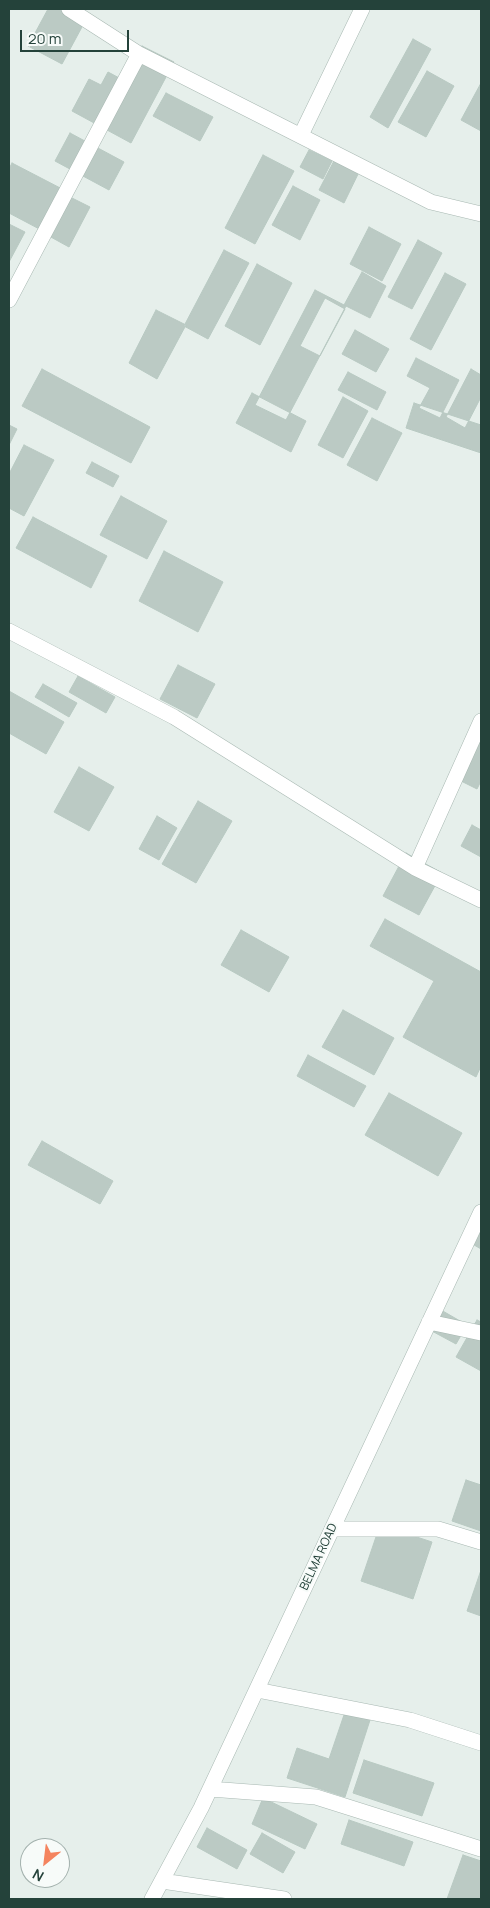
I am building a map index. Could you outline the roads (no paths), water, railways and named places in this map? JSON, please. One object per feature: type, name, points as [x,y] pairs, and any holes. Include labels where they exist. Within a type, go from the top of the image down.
[{"type":"street","points":[[69,9],[139,54],[431,202],[481,214]]},
{"type":"street","points":[[301,135],[362,9]]},
{"type":"street","points":[[9,300],[139,54]]},
{"type":"street","points":[[9,631],[174,717],[415,868],[481,900]]},
{"type":"street","points":[[415,868],[481,721]]},
{"type":"street","name":"BELMA ROAD","points":[[152,1899],[210,1789],[481,1212]]},
{"type":"street","points":[[429,1322],[481,1333]]},
{"type":"street","points":[[332,1529],[438,1530],[481,1542]]},
{"type":"street","points":[[257,1690],[410,1720],[481,1743]]},
{"type":"street","points":[[210,1789],[316,1797],[481,1849]]},
{"type":"street","points":[[162,1881],[284,1899]]}]
